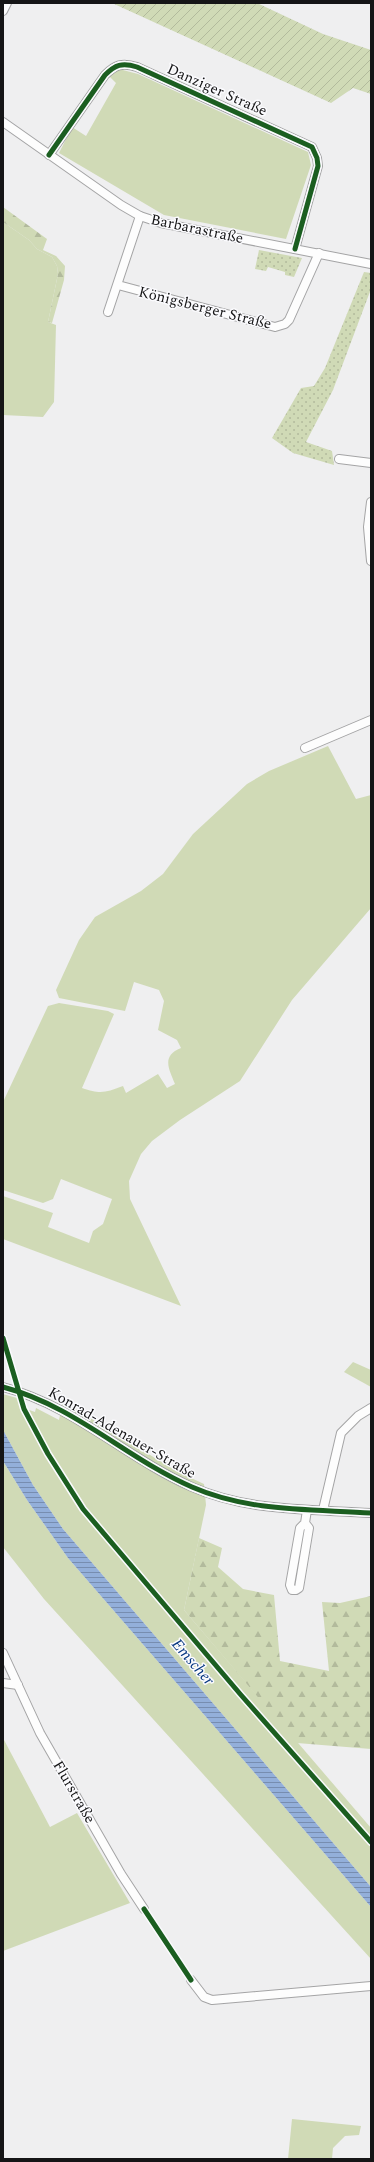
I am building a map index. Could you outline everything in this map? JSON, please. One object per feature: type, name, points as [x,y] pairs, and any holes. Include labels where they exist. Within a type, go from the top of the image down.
[{"type":"street","points":[[3,12],[7,3]]},
{"type":"street","name":"Danziger Straße","points":[[49,155],[113,67],[122,64],[137,67],[312,147],[318,158],[318,166],[295,249]]},
{"type":"street","name":"Barbarastraße","points":[[3,122],[121,205],[140,216],[161,223],[371,264]]},
{"type":"street","points":[[108,312],[118,286],[140,216]]},
{"type":"street","name":"Königsberger Straße","points":[[118,286],[275,328],[285,324],[289,320],[319,253]]},
{"type":"street","points":[[338,459],[371,463]]},
{"type":"street","points":[[371,502],[368,527],[371,561]]},
{"type":"street","points":[[305,748],[371,720]]},
{"type":"street","name":"Konrad-Adenauer-Straße","points":[[5,1387],[54,1406],[173,1478],[226,1500],[248,1505],[371,1514]]},
{"type":"street","points":[[323,1510],[341,1433],[358,1416],[371,1408]]},
{"type":"street","points":[[305,1523],[309,1528],[298,1588],[296,1590],[292,1590],[290,1585],[300,1528],[305,1523],[307,1510]]},
{"type":"street","name":"Flurstraße","points":[[3,1653],[40,1733],[121,1874],[144,1908]]},
{"type":"street","points":[[3,1683],[18,1685]]},
{"type":"street","points":[[191,1980],[204,1997],[212,2000],[371,1986]]},
{"type":"green space","points":[[112,3],[257,3],[323,34],[371,50],[371,94],[353,88],[331,103]]},
{"type":"green space","points":[[119,69],[138,74],[308,152],[311,165],[286,239],[164,215],[59,153],[72,127],[86,136],[116,83],[109,76]]},
{"type":"green space","points":[[3,207],[47,239],[43,250],[56,256],[65,266],[64,280],[52,323],[48,322],[58,274],[57,266],[52,257],[37,249],[29,240],[3,222]]},
{"type":"green space","points":[[3,222],[29,240],[37,249],[52,257],[57,266],[58,274],[48,322],[56,325],[54,402],[43,417],[3,415]]},
{"type":"green space","points":[[259,250],[302,258],[294,277],[285,275],[285,272],[268,267],[266,271],[255,269]]},
{"type":"green space","points":[[364,272],[371,273],[371,289],[333,390],[306,442],[332,451],[334,465],[293,453],[272,438],[301,388],[314,386],[325,368]]},
{"type":"green space","points":[[328,746],[356,799],[371,795],[371,908],[292,1000],[240,1081],[180,1120],[152,1141],[141,1154],[129,1181],[130,1199],[181,1306],[3,1239],[3,1196],[53,1213],[48,1227],[89,1243],[93,1231],[103,1224],[112,1199],[61,1179],[53,1199],[43,1203],[3,1190],[3,1102],[48,1006],[59,1003],[108,1011],[114,1014],[82,1088],[102,1092],[123,1086],[126,1093],[158,1074],[167,1088],[175,1084],[168,1063],[171,1055],[181,1048],[177,1040],[158,1030],[164,1001],[159,990],[134,982],[125,1011],[59,998],[56,990],[79,940],[95,917],[141,891],[163,874],[193,834],[247,784],[269,771]]},
{"type":"green space","points":[[353,1362],[371,1370],[371,1387],[344,1372]]},
{"type":"green space","points":[[3,1394],[17,1398],[21,1407],[35,1412],[36,1408],[59,1420],[63,1401],[176,1471],[204,1484],[206,1505],[184,1610],[371,1828],[371,1887],[63,1529],[33,1485],[3,1430]]},
{"type":"green space","points":[[3,1461],[27,1500],[68,1558],[371,1907],[371,1959],[44,1599],[3,1547]]},
{"type":"green space","points":[[199,1538],[222,1548],[218,1567],[243,1589],[274,1595],[280,1661],[329,1671],[322,1602],[340,1603],[371,1596],[371,1749],[297,1743],[184,1610]]},
{"type":"green space","points":[[3,1738],[50,1827],[77,1813],[130,1903],[3,1951]]},
{"type":"green space","points":[[292,2119],[361,2126],[359,2135],[345,2136],[333,2148],[332,2159],[288,2159]]},
{"type":"water","points":[[3,1430],[33,1485],[63,1529],[371,1887],[371,1907],[68,1558],[27,1500],[3,1461]]},
{"type":"cycle path","points":[[49,155],[105,75],[119,65],[137,67],[312,147],[317,158],[318,166],[295,249]]},
{"type":"cycle path","points":[[3,1338],[24,1409],[48,1454],[83,1509],[241,1695],[371,1842]]},
{"type":"cycle path","points":[[3,1387],[54,1407],[77,1419],[168,1475],[192,1487],[214,1495],[235,1501],[280,1508],[371,1513]]},
{"type":"cycle path","points":[[144,1909],[191,1980]]},
{"type":"water label","name":"Emscher","points":[[193,1662]]}]
